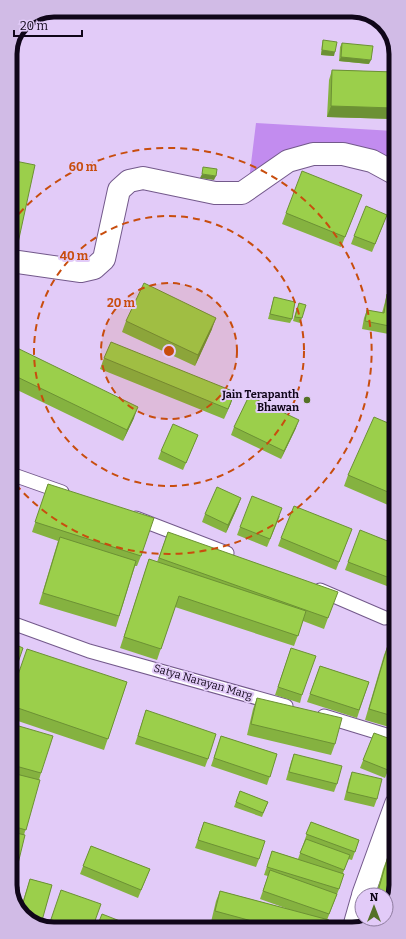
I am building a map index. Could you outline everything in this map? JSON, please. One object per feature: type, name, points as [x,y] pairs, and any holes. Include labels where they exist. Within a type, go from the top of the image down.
[{"type":"street","points":[[17,262],[81,271],[94,268],[104,259],[119,190],[129,181],[143,178],[215,193],[242,193],[288,161],[313,154],[343,154],[372,161],[389,170]]},
{"type":"street","points":[[366,887],[389,823]]},
{"type":"lane","points":[[17,476],[72,496]]},
{"type":"lane","points":[[124,514],[239,558]]},
{"type":"lane","points":[[310,586],[385,618]]},
{"type":"lane","name":"Satya Narayan Marg","points":[[17,625],[89,650],[295,708]]},
{"type":"lane","points":[[310,712],[389,736]]},
{"type":"shaded area","points":[[256,123],[389,131],[389,175],[323,157],[248,188]]},
{"type":"building","points":[[323,40],[337,42],[335,52],[322,50]]},
{"type":"building","points":[[342,43],[373,46],[371,60],[341,57]]},
{"type":"building","points":[[332,70],[389,72],[389,108],[331,106]]},
{"type":"building","points":[[17,161],[35,165],[17,243]]},
{"type":"building","points":[[203,167],[217,169],[216,176],[202,174]]},
{"type":"building","points":[[302,171],[362,195],[345,237],[286,213]]},
{"type":"building","points":[[366,206],[387,215],[375,244],[354,236]]},
{"type":"building","points":[[144,283],[216,318],[198,355],[126,321]]},
{"type":"building","points":[[387,294],[389,294],[389,326],[365,321],[367,310],[384,313]]},
{"type":"building","points":[[274,297],[295,302],[292,319],[270,314]]},
{"type":"building","points":[[299,303],[306,305],[302,318],[295,317]]},
{"type":"building","points":[[111,342],[235,392],[228,409],[104,358]]},
{"type":"building","points":[[17,348],[138,407],[127,430],[17,377]]},
{"type":"building","points":[[249,396],[299,420],[284,451],[234,427]]},
{"type":"building","points":[[374,417],[389,423],[389,492],[348,475]]},
{"type":"building","points":[[173,424],[198,435],[186,463],[161,451]]},
{"type":"building","points":[[48,484],[154,518],[141,556],[35,522]]},
{"type":"building","points":[[217,487],[241,498],[228,525],[205,514]]},
{"type":"building","points":[[252,496],[282,508],[270,539],[240,527]]},
{"type":"building","points":[[294,506],[352,529],[339,562],[281,538]]},
{"type":"building","points":[[360,530],[389,542],[389,578],[348,562]]},
{"type":"building","points":[[168,532],[338,592],[328,618],[159,558]]},
{"type":"building","points":[[60,537],[136,561],[119,616],[43,593]]},
{"type":"building","points":[[149,559],[306,611],[298,636],[179,596],[161,649],[124,637]]},
{"type":"building","points":[[17,645],[23,648],[17,665]]},
{"type":"building","points":[[388,645],[389,645],[389,715],[369,709]]},
{"type":"building","points":[[291,648],[316,656],[302,695],[278,687]]},
{"type":"building","points":[[27,649],[127,682],[108,739],[17,708],[17,678]]},
{"type":"building","points":[[320,666],[369,682],[359,710],[310,694]]},
{"type":"building","points":[[257,698],[342,718],[335,744],[251,724]]},
{"type":"building","points":[[146,710],[216,734],[208,759],[138,736]]},
{"type":"building","points":[[17,725],[53,736],[41,773],[17,766]]},
{"type":"building","points":[[374,733],[389,738],[388,770],[363,760]]},
{"type":"building","points":[[221,736],[277,754],[270,777],[214,758]]},
{"type":"building","points":[[294,754],[342,766],[337,784],[289,772]]},
{"type":"building","points":[[352,772],[382,779],[377,799],[347,792]]},
{"type":"building","points":[[17,774],[40,780],[26,830],[17,827]]},
{"type":"building","points":[[240,791],[268,802],[263,813],[236,802]]},
{"type":"building","points":[[204,822],[265,841],[259,859],[198,840]]},
{"type":"building","points":[[311,822],[359,840],[355,852],[306,834]]},
{"type":"building","points":[[17,833],[25,835],[17,868]]},
{"type":"building","points":[[306,839],[350,855],[344,870],[300,853]]},
{"type":"building","points":[[91,846],[150,869],[141,890],[83,866]]},
{"type":"building","points":[[272,851],[344,874],[339,889],[267,867]]},
{"type":"building","points":[[388,856],[389,856],[389,887],[379,887]]},
{"type":"building","points":[[270,870],[337,894],[329,914],[263,891]]},
{"type":"building","points":[[30,879],[52,885],[42,920],[28,911],[23,904]]},
{"type":"building","points":[[61,890],[101,904],[95,922],[50,922]]},
{"type":"building","points":[[220,891],[329,920],[328,922],[256,922],[215,911]]},
{"type":"building","points":[[102,914],[123,922],[99,922]]},
{"type":"place","name":"Jain Terapanth Bhawan","points":[[307,400]]}]
